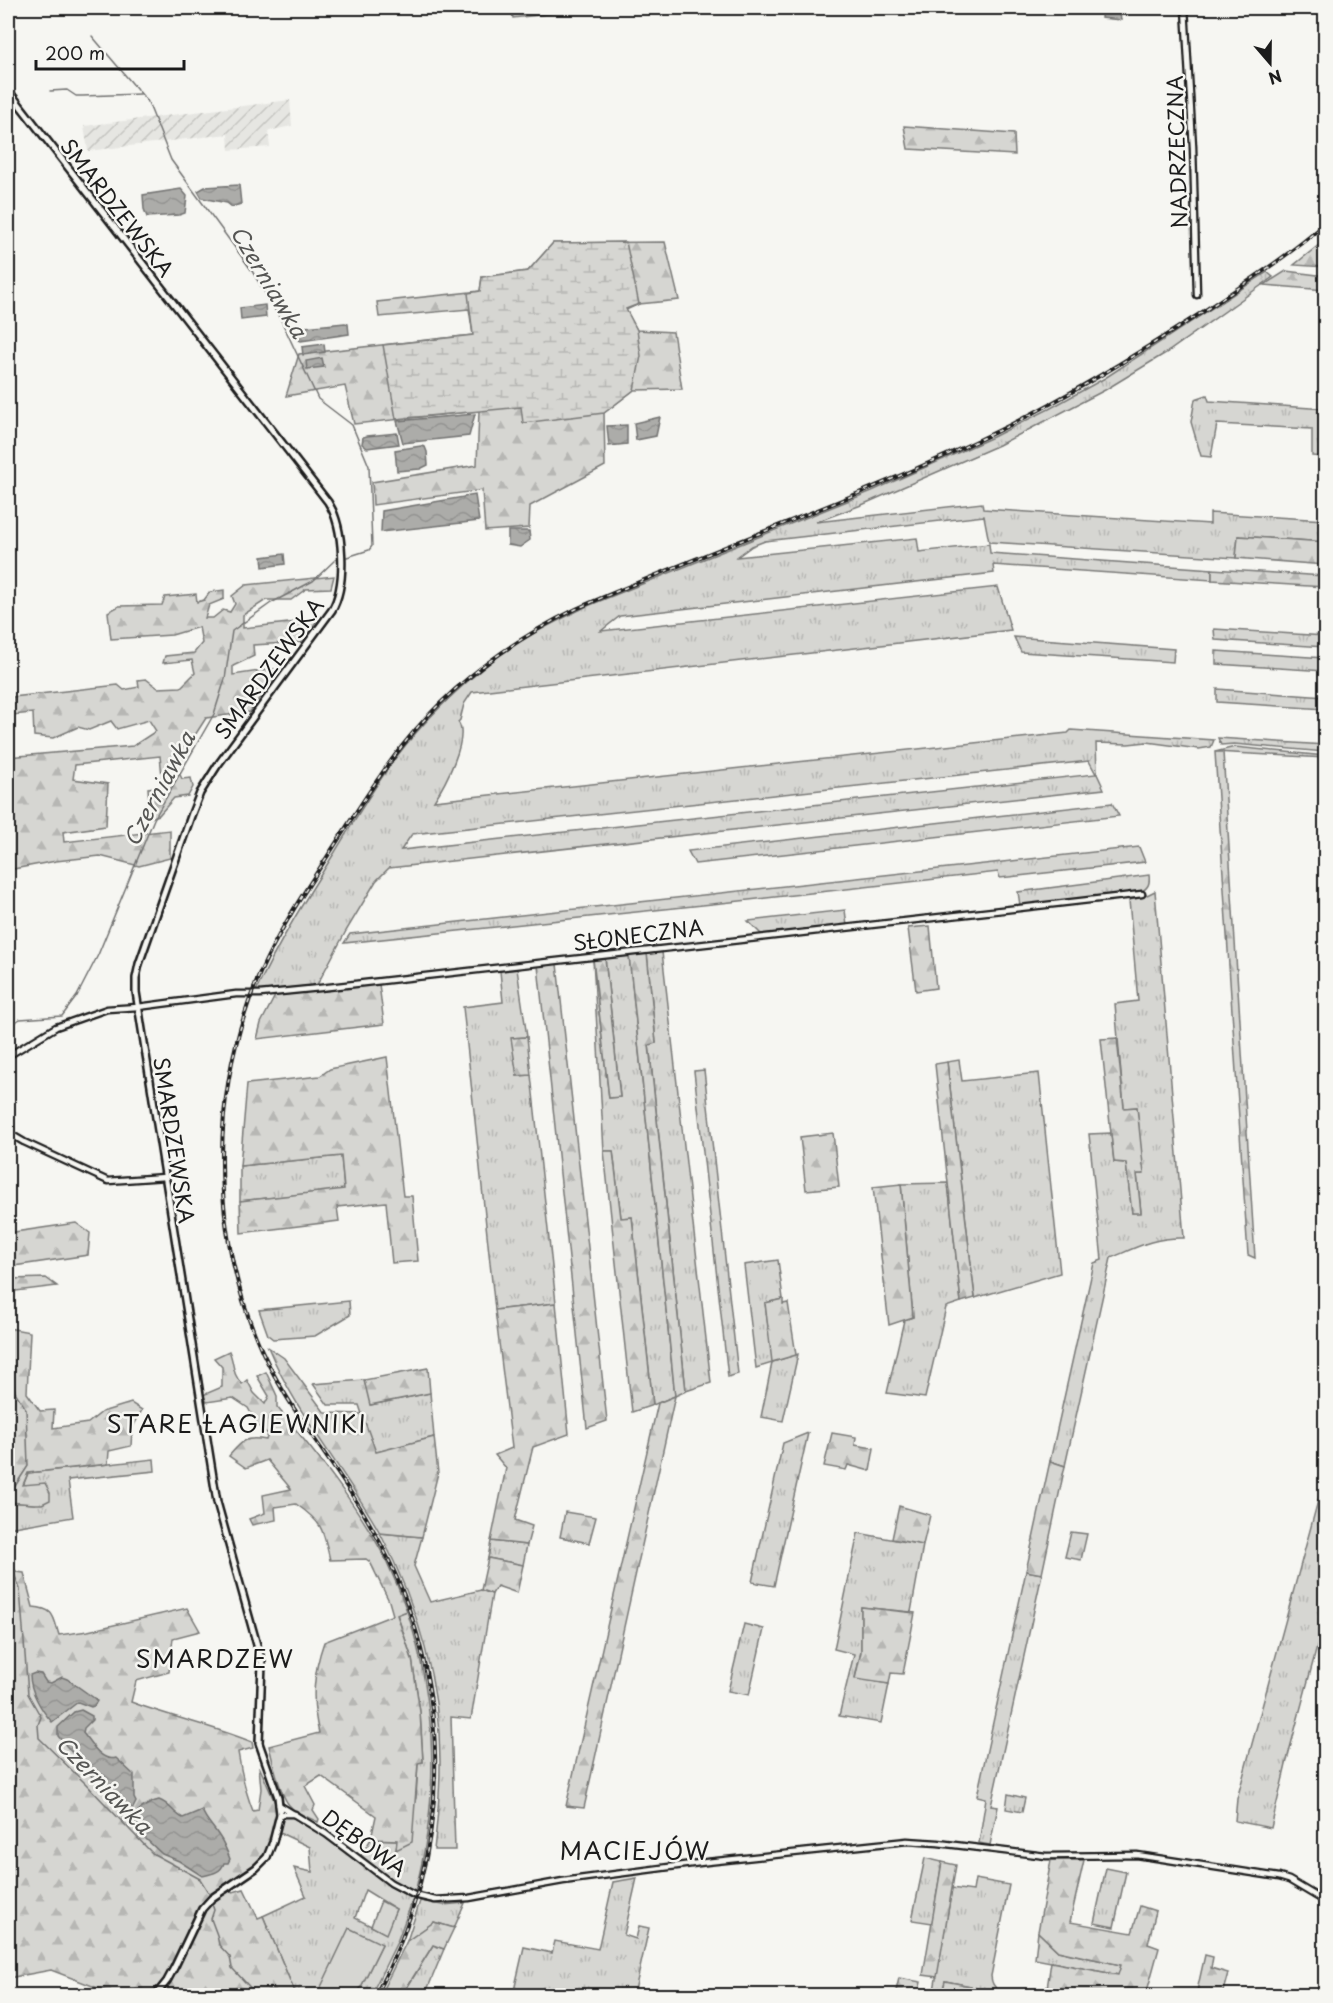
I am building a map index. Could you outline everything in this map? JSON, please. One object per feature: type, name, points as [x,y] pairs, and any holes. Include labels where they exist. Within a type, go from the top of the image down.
[{"type":"street","name":"NADRZECZNA","points":[[1185,8],[1193,136],[1197,295]]},
{"type":"street","name":"SMARDZEWSKA","points":[[8,90],[328,502],[335,516],[339,536],[343,576],[336,603],[217,766],[198,798],[139,964],[135,985],[216,1502],[261,1654],[263,1672],[258,1738],[280,1814]]},
{"type":"street","name":"SŁONECZNA","points":[[8,1056],[56,1027],[84,1015],[106,1009],[236,994],[320,988],[1142,894]]},
{"type":"street","points":[[8,1130],[12,1135],[35,1148],[108,1181],[165,1177]]},
{"type":"street","name":"DĘBOWA","points":[[279,1805],[326,1834],[391,1883],[417,1896],[435,1900],[456,1899],[563,1881],[707,1862],[907,1841],[1046,1856],[1137,1855],[1279,1877],[1289,1880],[1324,1902]]},
{"type":"street","points":[[155,1995],[175,1965],[202,1909],[212,1898],[256,1868],[267,1857],[280,1814]]},
{"type":"street","name":"DĘBOWA","points":[[280,1814],[295,1814]]},
{"type":"street","points":[[1324,1902],[1326,1893]]},
{"type":"shaded area","points":[[290,100],[292,126],[268,131],[270,147],[229,150],[228,134],[88,151],[84,126]]},
{"type":"green space","points":[[511,8],[556,8],[556,13],[513,18]]},
{"type":"green space","points":[[904,126],[1014,134],[1015,155],[908,149]]},
{"type":"green space","points":[[1325,240],[1325,267],[1294,265]]},
{"type":"green space","points":[[626,242],[639,304],[626,309],[637,330],[641,356],[634,390],[604,413],[523,423],[521,407],[396,419],[383,345],[473,335],[468,293],[480,291],[482,277],[528,271],[553,243]]},
{"type":"green space","points":[[665,242],[679,300],[639,304],[626,310],[637,330],[673,332],[682,389],[634,390],[604,413],[605,466],[530,506],[529,528],[485,531],[482,490],[373,505],[372,482],[477,465],[479,411],[354,424],[345,386],[286,396],[299,354],[473,335],[469,309],[379,317],[377,302],[480,291],[482,277],[528,271],[553,243]]},
{"type":"green space","points":[[1286,271],[1325,276],[1325,290],[1264,285]]},
{"type":"green space","points":[[1267,272],[1273,277],[1169,351],[1105,390],[999,445],[864,504],[816,522],[982,503],[983,509],[1210,524],[1210,513],[1325,520],[1325,542],[1238,536],[1236,558],[989,542],[984,516],[765,541],[752,546],[737,557],[917,538],[919,552],[989,544],[990,553],[1212,569],[1212,580],[993,565],[994,573],[620,616],[601,631],[998,587],[1011,630],[472,692],[464,704],[458,722],[461,739],[454,762],[434,801],[1068,733],[1071,730],[1214,740],[1211,747],[1199,749],[1147,742],[1096,743],[1097,774],[1104,789],[389,868],[376,881],[317,985],[256,991],[303,904],[394,760],[444,703],[501,654],[531,635],[585,607],[872,491],[993,437],[1105,378]],"holes":[[[1089,761],[1096,774],[401,850],[412,834]]]},
{"type":"green space","points":[[1207,395],[1209,401],[1325,409],[1325,457],[1312,456],[1312,429],[1217,424],[1211,457],[1201,456],[1191,422],[1195,399]]},
{"type":"green space","points":[[1238,536],[1325,542],[1325,565],[1236,558]]},
{"type":"green space","points":[[1212,569],[1325,576],[1325,587],[1212,580]]},
{"type":"green space","points":[[334,576],[331,588],[306,589],[291,600],[266,600],[243,615],[243,628],[317,620],[304,642],[253,645],[254,656],[233,666],[233,675],[274,669],[273,679],[250,712],[206,718],[177,768],[182,779],[191,778],[193,787],[188,796],[174,798],[159,815],[150,818],[148,788],[163,786],[160,756],[75,765],[73,779],[108,784],[106,826],[63,832],[64,842],[170,830],[170,858],[139,866],[100,856],[8,870],[8,757],[133,746],[156,731],[149,720],[117,729],[111,721],[89,730],[78,727],[53,738],[34,736],[33,713],[12,715],[13,697],[118,685],[124,690],[139,687],[138,680],[146,679],[158,688],[181,687],[195,673],[192,660],[163,663],[165,656],[194,653],[202,643],[199,627],[172,635],[111,639],[108,612],[119,606],[162,605],[165,597],[196,594],[197,602],[204,600],[210,592],[224,590],[224,599],[209,605],[205,618],[213,618],[223,610],[230,612],[235,604],[232,596],[246,585]]},
{"type":"green space","points":[[1214,629],[1325,636],[1325,647],[1215,640]]},
{"type":"green space","points":[[1014,637],[1174,649],[1173,662],[1021,652]]},
{"type":"green space","points":[[1216,651],[1325,658],[1325,671],[1216,664]]},
{"type":"green space","points":[[1217,689],[1325,697],[1325,709],[1217,702]]},
{"type":"green space","points":[[1218,738],[1325,745],[1325,752],[1234,744],[1221,745]]},
{"type":"green space","points":[[1235,747],[1325,756],[1325,758],[1215,752]]},
{"type":"green space","points":[[1215,752],[1223,752],[1255,1258],[1248,1255]]},
{"type":"green space","points":[[1112,803],[1119,816],[695,864],[688,851]]},
{"type":"green space","points":[[1139,847],[1145,862],[1000,878],[998,872],[344,943],[350,934]]},
{"type":"green space","points":[[1149,875],[1148,885],[1141,892],[1020,905],[1018,892]]},
{"type":"green space","points":[[1155,891],[1184,1238],[1155,1241],[1111,1258],[1065,1466],[1050,1461],[1094,1263],[1102,1260],[1089,1134],[1111,1133],[1114,1162],[1126,1163],[1132,1213],[1141,1212],[1137,1174],[1143,1174],[1137,1107],[1124,1108],[1115,1004],[1138,1001],[1129,900]]},
{"type":"green space","points":[[845,910],[847,926],[761,934],[748,921]]},
{"type":"green space","points":[[930,926],[936,988],[916,991],[908,928]]},
{"type":"green space","points":[[662,952],[711,1383],[686,1391],[649,1044],[656,1043],[647,953]]},
{"type":"green space","points":[[647,953],[656,1043],[649,1045],[686,1391],[675,1396],[629,955]]},
{"type":"green space","points":[[629,955],[675,1396],[653,1405],[632,1217],[621,1218],[613,1151],[604,1151],[593,959],[609,1098],[620,1097],[605,958]]},
{"type":"green space","points":[[605,958],[620,1097],[609,1098],[593,959]]},
{"type":"green space","points":[[557,964],[607,1421],[587,1428],[538,966]]},
{"type":"green space","points":[[517,969],[527,1037],[512,1038],[517,1076],[531,1075],[556,1303],[495,1310],[463,1007],[503,1002],[500,971]]},
{"type":"green space","points":[[379,984],[384,1024],[257,1039],[261,1023],[275,996]]},
{"type":"green space","points":[[527,1037],[531,1075],[517,1076],[511,1038]]},
{"type":"green space","points":[[1117,1038],[1124,1108],[1137,1107],[1144,1174],[1137,1174],[1141,1213],[1132,1213],[1126,1163],[1114,1162],[1101,1039]]},
{"type":"green space","points":[[387,1057],[403,1196],[412,1196],[418,1261],[392,1263],[386,1202],[337,1207],[339,1221],[241,1233],[240,1201],[344,1189],[341,1156],[240,1166],[247,1084],[320,1076],[330,1069]]},
{"type":"green space","points":[[959,1060],[962,1081],[1039,1073],[1060,1273],[975,1298],[947,1062]]},
{"type":"green space","points":[[947,1062],[975,1298],[961,1302],[935,1064]]},
{"type":"green space","points":[[704,1070],[738,1374],[728,1377],[694,1071]]},
{"type":"green space","points":[[833,1133],[839,1187],[806,1190],[800,1137]]},
{"type":"green space","points":[[604,1151],[613,1151],[621,1218],[632,1217],[653,1405],[632,1412]]},
{"type":"green space","points":[[341,1156],[344,1190],[240,1201],[240,1166]]},
{"type":"green space","points":[[948,1183],[961,1302],[946,1307],[925,1398],[887,1393],[904,1320],[913,1317],[901,1184]]},
{"type":"green space","points":[[901,1184],[913,1317],[889,1325],[873,1187]]},
{"type":"green space","points":[[76,1223],[90,1233],[88,1255],[14,1266],[10,1279],[46,1278],[57,1286],[8,1292],[8,1233]]},
{"type":"green space","points":[[778,1260],[783,1299],[765,1303],[773,1362],[798,1354],[783,1421],[761,1417],[772,1363],[756,1368],[744,1265]]},
{"type":"green space","points":[[783,1299],[783,1304],[788,1303],[796,1355],[772,1362],[765,1303]]},
{"type":"green space","points":[[349,1301],[350,1315],[315,1336],[273,1339],[268,1335],[259,1310]]},
{"type":"green space","points":[[556,1303],[569,1434],[533,1447],[515,1520],[532,1526],[527,1545],[491,1541],[506,1468],[495,1455],[512,1448],[495,1310]]},
{"type":"green space","points":[[8,1328],[30,1332],[27,1393],[40,1411],[54,1410],[53,1428],[88,1423],[102,1412],[131,1403],[142,1410],[132,1429],[131,1446],[109,1451],[108,1464],[28,1473],[23,1485],[45,1483],[50,1493],[50,1500],[42,1504],[8,1502]]},
{"type":"green space","points":[[268,1347],[284,1358],[325,1413],[362,1414],[376,1452],[434,1437],[438,1473],[422,1537],[380,1533],[292,1395]]},
{"type":"green space","points":[[229,1351],[239,1380],[242,1384],[247,1380],[254,1393],[265,1404],[269,1396],[257,1376],[266,1372],[277,1396],[277,1407],[336,1481],[375,1540],[389,1566],[407,1611],[397,1615],[412,1659],[420,1712],[423,1762],[418,1763],[412,1842],[396,1850],[397,1840],[371,1839],[376,1816],[321,1776],[305,1786],[315,1805],[313,1810],[319,1819],[318,1822],[292,1808],[280,1786],[269,1746],[319,1733],[314,1687],[317,1665],[324,1642],[393,1615],[389,1601],[370,1562],[366,1559],[330,1560],[326,1541],[317,1522],[296,1504],[275,1507],[276,1520],[252,1525],[249,1519],[265,1513],[263,1495],[291,1489],[267,1460],[246,1468],[229,1456],[244,1441],[248,1439],[266,1440],[268,1434],[258,1426],[248,1408],[233,1398],[207,1402],[203,1395],[222,1387],[222,1367],[214,1358]]},
{"type":"green space","points":[[428,1368],[430,1393],[370,1405],[364,1380]]},
{"type":"green space","points":[[364,1380],[371,1405],[430,1393],[434,1437],[375,1453],[359,1405],[328,1405],[313,1384]]},
{"type":"green space","points":[[675,1396],[584,1808],[566,1806],[658,1403]]},
{"type":"green space","points":[[808,1433],[774,1586],[752,1582],[783,1443]]},
{"type":"green space","points":[[832,1433],[856,1437],[855,1445],[874,1448],[870,1471],[848,1465],[846,1470],[824,1466]]},
{"type":"green space","points":[[154,1459],[155,1471],[68,1480],[73,1517],[8,1528],[8,1502],[34,1504],[23,1486],[28,1473]]},
{"type":"green space","points":[[1050,1461],[1065,1466],[1042,1574],[1026,1571]]},
{"type":"green space","points":[[1325,1475],[1325,1617],[1271,1828],[1235,1821],[1237,1799]]},
{"type":"green space","points":[[899,1506],[930,1515],[923,1545],[892,1539]]},
{"type":"green space","points":[[565,1512],[596,1517],[589,1543],[560,1537]]},
{"type":"green space","points":[[1071,1532],[1087,1534],[1081,1560],[1065,1557]]},
{"type":"green space","points":[[380,1533],[422,1537],[414,1566],[430,1602],[481,1590],[492,1594],[471,1719],[451,1717],[455,1850],[434,1850],[440,1767],[439,1736],[431,1676],[416,1617],[394,1561]]},
{"type":"green space","points":[[858,1533],[923,1545],[911,1612],[861,1607],[861,1652],[855,1678],[889,1684],[881,1723],[839,1716],[854,1654],[834,1649]]},
{"type":"green space","points":[[491,1541],[527,1545],[523,1565],[488,1558]]},
{"type":"green space","points":[[488,1558],[523,1565],[517,1593],[497,1586],[492,1594],[481,1590]]},
{"type":"green space","points":[[8,1563],[17,1572],[24,1573],[33,1607],[46,1610],[52,1615],[59,1635],[88,1631],[187,1608],[200,1631],[173,1638],[169,1672],[136,1681],[131,1702],[252,1742],[253,1748],[238,1752],[253,1811],[258,1810],[261,1789],[259,1766],[280,1814],[267,1857],[226,1889],[233,1892],[244,1889],[258,1918],[263,1916],[296,1995],[116,1995],[51,1970],[8,1978]]},
{"type":"green space","points":[[1026,1571],[1042,1574],[991,1806],[998,1807],[990,1845],[979,1843],[986,1798],[977,1796]]},
{"type":"green space","points":[[861,1607],[915,1613],[903,1674],[891,1673],[889,1684],[855,1679],[861,1652]]},
{"type":"green space","points":[[407,1611],[424,1680],[432,1751],[429,1822],[415,1892],[386,1876],[361,1855],[371,1839],[398,1840],[396,1850],[416,1798],[418,1762],[423,1762],[420,1712],[412,1659],[397,1614]]},
{"type":"green space","points":[[744,1624],[764,1629],[749,1695],[728,1691]]},
{"type":"green space","points":[[1008,1794],[1025,1798],[1022,1812],[1006,1809]]},
{"type":"green space","points":[[280,1814],[295,1814],[355,1856],[389,1886],[413,1899],[397,1942],[371,1995],[357,1995],[382,1944],[320,1988],[334,1995],[296,1995],[263,1916],[306,1896],[294,1868],[312,1872],[310,1847],[276,1831]],"holes":[[[365,1890],[396,1909],[385,1933],[355,1918]]]},
{"type":"green space","points":[[925,1858],[942,1862],[932,1923],[912,1920]]},
{"type":"green space","points":[[1051,1860],[1084,1860],[1070,1922],[1132,1933],[1140,1906],[1156,1911],[1148,1944],[1159,1948],[1146,1995],[1046,1995],[1051,1962],[1118,1975],[1121,1965],[1058,1951],[1038,1932]]},
{"type":"green space","points":[[942,1862],[956,1865],[937,1977],[923,1975]]},
{"type":"green space","points":[[1106,1868],[1126,1872],[1114,1927],[1094,1923]]},
{"type":"green space","points":[[637,1878],[624,1935],[636,1939],[639,1926],[649,1928],[634,1995],[564,1995],[564,1993],[546,1989],[544,1995],[513,1995],[524,1947],[552,1953],[555,1941],[598,1949],[613,1882]]},
{"type":"green space","points":[[975,1879],[1009,1885],[991,1976],[994,1986],[998,1989],[1006,1993],[1022,1995],[969,1995],[971,1986],[945,1981],[942,1995],[933,1996],[952,1888],[973,1891]]},
{"type":"green space","points":[[381,1901],[396,1909],[386,1934],[371,1926]]},
{"type":"green space","points":[[420,1901],[443,1905],[465,1903],[454,1928],[434,1922],[407,1941]]},
{"type":"green space","points":[[434,1922],[454,1928],[444,1949],[433,1945],[402,1995],[380,1995],[407,1941]]},
{"type":"green space","points":[[349,1928],[382,1944],[357,1995],[334,1995],[320,1989]]},
{"type":"green space","points":[[1038,1932],[1058,1951],[1121,1965],[1119,1975],[1035,1959]]},
{"type":"green space","points":[[433,1945],[444,1949],[425,1995],[402,1996]]},
{"type":"green space","points":[[1205,1955],[1213,1957],[1211,1968],[1228,1973],[1222,1995],[1196,1995]]},
{"type":"green space","points":[[899,1978],[921,1982],[918,1995],[895,1995]]},
{"type":"green space","points":[[945,1981],[971,1986],[969,1995],[942,1995]]},
{"type":"water","points":[[1102,8],[1119,8],[1121,20],[1101,18]]},
{"type":"water","points":[[239,185],[241,204],[232,207],[227,203],[202,198],[198,191],[205,187]]},
{"type":"water","points":[[181,189],[187,196],[185,213],[147,217],[143,195]]},
{"type":"water","points":[[265,305],[266,317],[241,320],[240,308]]},
{"type":"water","points":[[348,324],[349,334],[301,341],[297,339],[295,328]]},
{"type":"water","points":[[324,344],[325,352],[303,355],[302,347]]},
{"type":"water","points":[[322,358],[324,367],[307,369],[306,361]]},
{"type":"water","points":[[475,414],[469,436],[403,443],[397,421]]},
{"type":"water","points":[[660,417],[656,436],[636,440],[634,423]]},
{"type":"water","points":[[627,425],[627,444],[609,446],[607,426]]},
{"type":"water","points":[[397,433],[399,444],[367,448],[362,444],[363,437]]},
{"type":"water","points":[[425,447],[427,452],[428,465],[420,469],[397,471],[395,450]]},
{"type":"water","points":[[475,495],[479,521],[381,532],[382,511]]},
{"type":"water","points":[[508,531],[529,531],[530,540],[520,547],[508,545]]},
{"type":"water","points":[[284,554],[285,564],[263,567],[262,557]]},
{"type":"water","points":[[41,1674],[46,1682],[51,1683],[62,1677],[67,1679],[97,1701],[91,1707],[78,1702],[52,1722],[34,1694],[30,1675]]},
{"type":"water","points":[[81,1710],[92,1716],[92,1720],[84,1728],[83,1733],[93,1746],[106,1757],[116,1758],[134,1775],[136,1802],[129,1812],[114,1802],[58,1736],[58,1727],[74,1712]]},
{"type":"water","points":[[159,1800],[183,1818],[202,1810],[224,1844],[230,1859],[228,1863],[224,1863],[221,1869],[215,1872],[202,1876],[179,1861],[162,1854],[130,1824],[141,1809]]},
{"type":"waterway","name":"Czerniawka","points":[[92,36],[148,102],[171,160],[252,271],[281,320],[318,399],[352,425],[369,466],[372,546],[369,550],[347,557]]},
{"type":"waterway","name":"Czerniawka","points":[[50,91],[67,90],[76,96],[140,94]]},
{"type":"waterway","name":"Czerniawka","points":[[8,1027],[20,1019],[62,1016],[77,996],[98,955],[154,819],[214,714],[225,679],[232,631],[271,603],[313,581],[336,559]]},
{"type":"waterway","name":"Czerniawka","points":[[8,1367],[11,1367],[15,1392],[26,1409],[28,1466],[8,1497]]},
{"type":"waterway","name":"Czerniawka","points":[[8,1559],[20,1589],[28,1694],[41,1717],[38,1725],[39,1738],[152,1853],[200,1879],[210,1895]]},
{"type":"waterway","name":"Czerniawka","points":[[212,1904],[214,1910],[211,1919],[219,1945],[230,1957],[232,1968],[258,1996]]},
{"type":"railway","points":[[375,1996],[402,1938],[421,1878],[432,1818],[435,1756],[430,1695],[417,1635],[396,1576],[367,1519],[293,1408],[267,1362],[241,1292],[230,1247],[224,1201],[222,1154],[225,1108],[232,1062],[244,1017],[260,973],[275,943],[300,899],[403,745],[460,685],[504,651],[576,609],[903,474],[1035,412],[1107,372],[1201,313],[1281,259],[1326,223]]},
{"type":"district","name":"STARE ŁAGIEWNIKI","points":[[237,1423]]},
{"type":"district","name":"SMARDZEW","points":[[215,1658]]},
{"type":"district","name":"MACIEJÓW","points":[[635,1850]]}]
